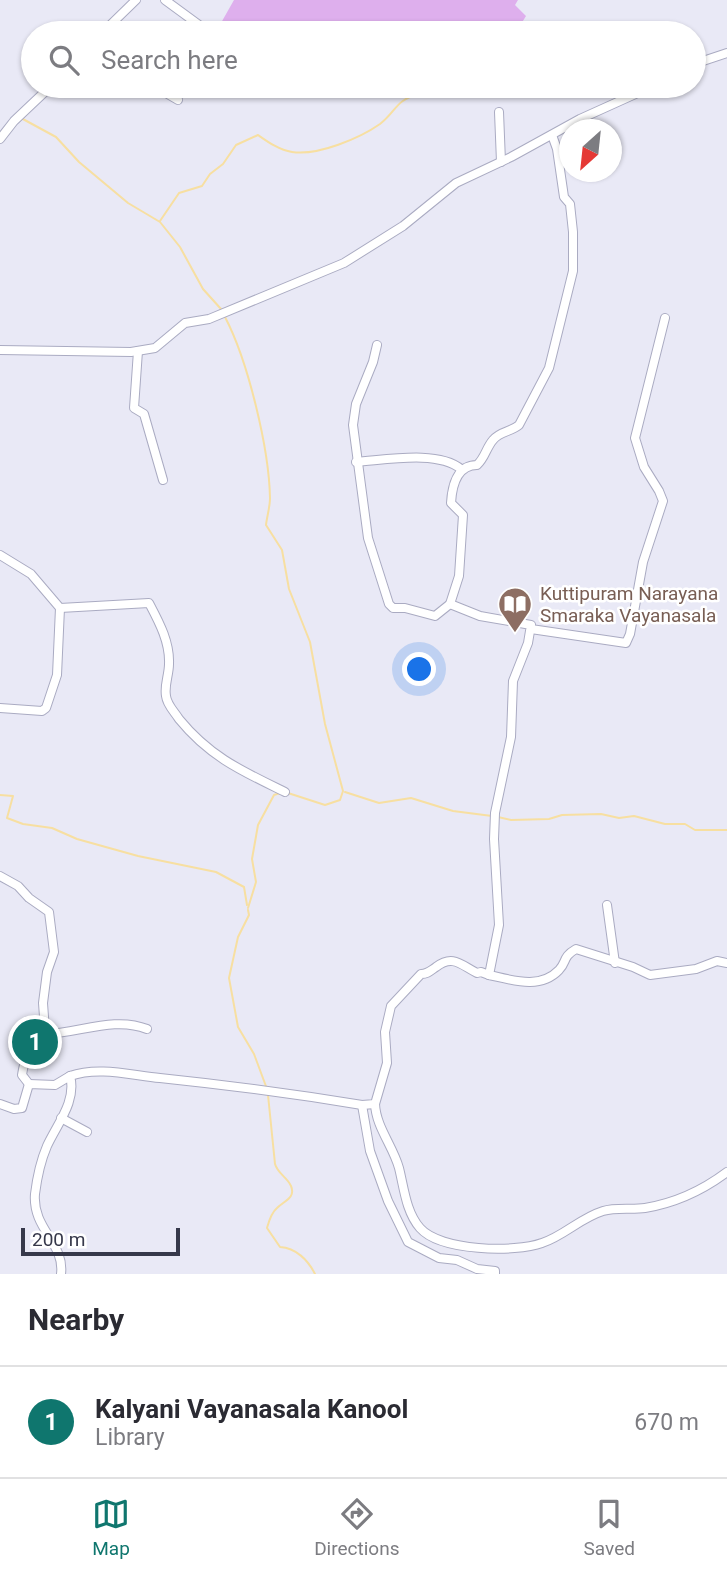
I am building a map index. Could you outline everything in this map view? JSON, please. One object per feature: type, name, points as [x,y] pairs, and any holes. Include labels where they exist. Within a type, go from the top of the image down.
[{"type":"street","points":[[114,21],[135,0]]},
{"type":"street","points":[[165,0],[194,21]]},
{"type":"street","points":[[706,60],[727,53]]},
{"type":"street","points":[[0,139],[38,98]]},
{"type":"street","points":[[0,350],[138,351],[155,348],[184,323],[222,314],[344,263],[403,226],[456,183],[628,98]]},
{"type":"street","points":[[499,111],[500,162]]},
{"type":"street","points":[[377,345],[356,404],[353,425],[368,538],[389,604],[393,608],[405,608],[435,616],[450,604],[459,576],[463,515],[451,503],[461,469],[467,465],[477,465],[482,461],[493,439],[502,433],[513,431],[519,425],[553,354],[558,324],[573,271],[570,205],[564,197],[556,132]]},
{"type":"street","points":[[531,629],[626,643],[630,634],[643,562],[663,501],[644,467],[635,438],[665,318]]},
{"type":"street","points":[[138,351],[134,408],[144,414],[163,480]]},
{"type":"street","points":[[356,462],[417,457],[453,462],[461,469]]},
{"type":"street","points":[[0,555],[31,574],[60,608],[57,675],[46,708],[42,712],[0,708]]},
{"type":"street","points":[[60,608],[149,603],[163,629],[168,651],[165,692],[167,704],[184,725],[225,762],[285,792]]},
{"type":"street","points":[[450,604],[480,616],[531,625],[513,681],[511,737],[495,817],[499,925],[489,975]]},
{"type":"street","points":[[0,876],[18,886],[48,912],[54,952],[47,972],[43,1003],[46,1034],[44,1050],[25,1059],[22,1075],[29,1084],[55,1085],[86,1070],[268,1090],[362,1105],[375,1104]]},
{"type":"street","points":[[607,905],[615,963]]},
{"type":"street","points":[[727,963],[717,961],[696,969],[650,975],[576,949],[566,954],[560,970],[545,979],[527,983],[481,972],[477,974],[455,961],[444,961],[427,974],[421,974],[391,1006],[385,1032],[387,1063],[375,1104],[376,1115],[399,1168],[404,1194],[414,1219],[425,1233],[459,1246],[482,1248],[540,1244],[605,1210],[645,1208],[670,1202],[708,1186],[727,1171]]},
{"type":"street","points":[[46,1034],[118,1024],[132,1024],[147,1029]]},
{"type":"street","points":[[61,1274],[59,1255],[37,1218],[35,1209],[37,1179],[46,1149],[72,1094],[70,1076]]},
{"type":"street","points":[[0,1104],[14,1109],[22,1108],[29,1084]]},
{"type":"street","points":[[362,1105],[370,1151],[388,1201],[404,1229],[408,1242],[439,1258],[495,1271],[495,1274]]},
{"type":"street","points":[[61,1118],[87,1132]]},
{"type":"street","points":[[404,1229],[414,1219]]},
{"type":"shaded area","points":[[234,0],[518,0],[515,5],[526,16],[523,21],[222,21]]},
{"type":"waterway","points":[[160,221],[179,193],[202,186],[210,174],[223,164],[236,145],[258,135],[278,148],[292,152],[326,149],[372,129],[409,98]]},
{"type":"waterway","points":[[21,118],[56,137],[79,162],[128,203],[160,222],[180,247],[203,289],[221,309]]},
{"type":"waterway","points":[[225,317],[249,380],[266,455],[270,498],[266,525],[282,550],[289,589],[310,642],[325,724],[343,791],[340,800],[325,805],[288,793]]},
{"type":"waterway","points":[[345,792],[379,803],[411,798],[453,811],[492,816]]},
{"type":"waterway","points":[[248,908],[256,882],[252,859],[258,825],[274,795],[280,793]]},
{"type":"waterway","points":[[0,795],[13,796],[7,818],[23,824],[52,828],[77,839],[138,856],[216,872],[244,887],[247,905]]},
{"type":"waterway","points":[[498,817],[511,820],[549,819],[562,815],[601,814],[619,818],[634,816],[665,824],[685,824],[695,830],[727,830]]},
{"type":"waterway","points":[[248,910],[249,915],[238,937],[229,978],[238,1027],[254,1054],[267,1089]]},
{"type":"waterway","points":[[268,1095],[275,1164],[289,1183],[292,1194],[273,1212],[267,1228],[280,1247],[301,1256],[315,1274]]},
{"type":"place","name":"Kuttipuram Narayana Smaraka Vayanasala","points":[[515,634]]},
{"type":"place","name":"Kalyani Vayanasala Kanool","points":[[35,1042]]}]
